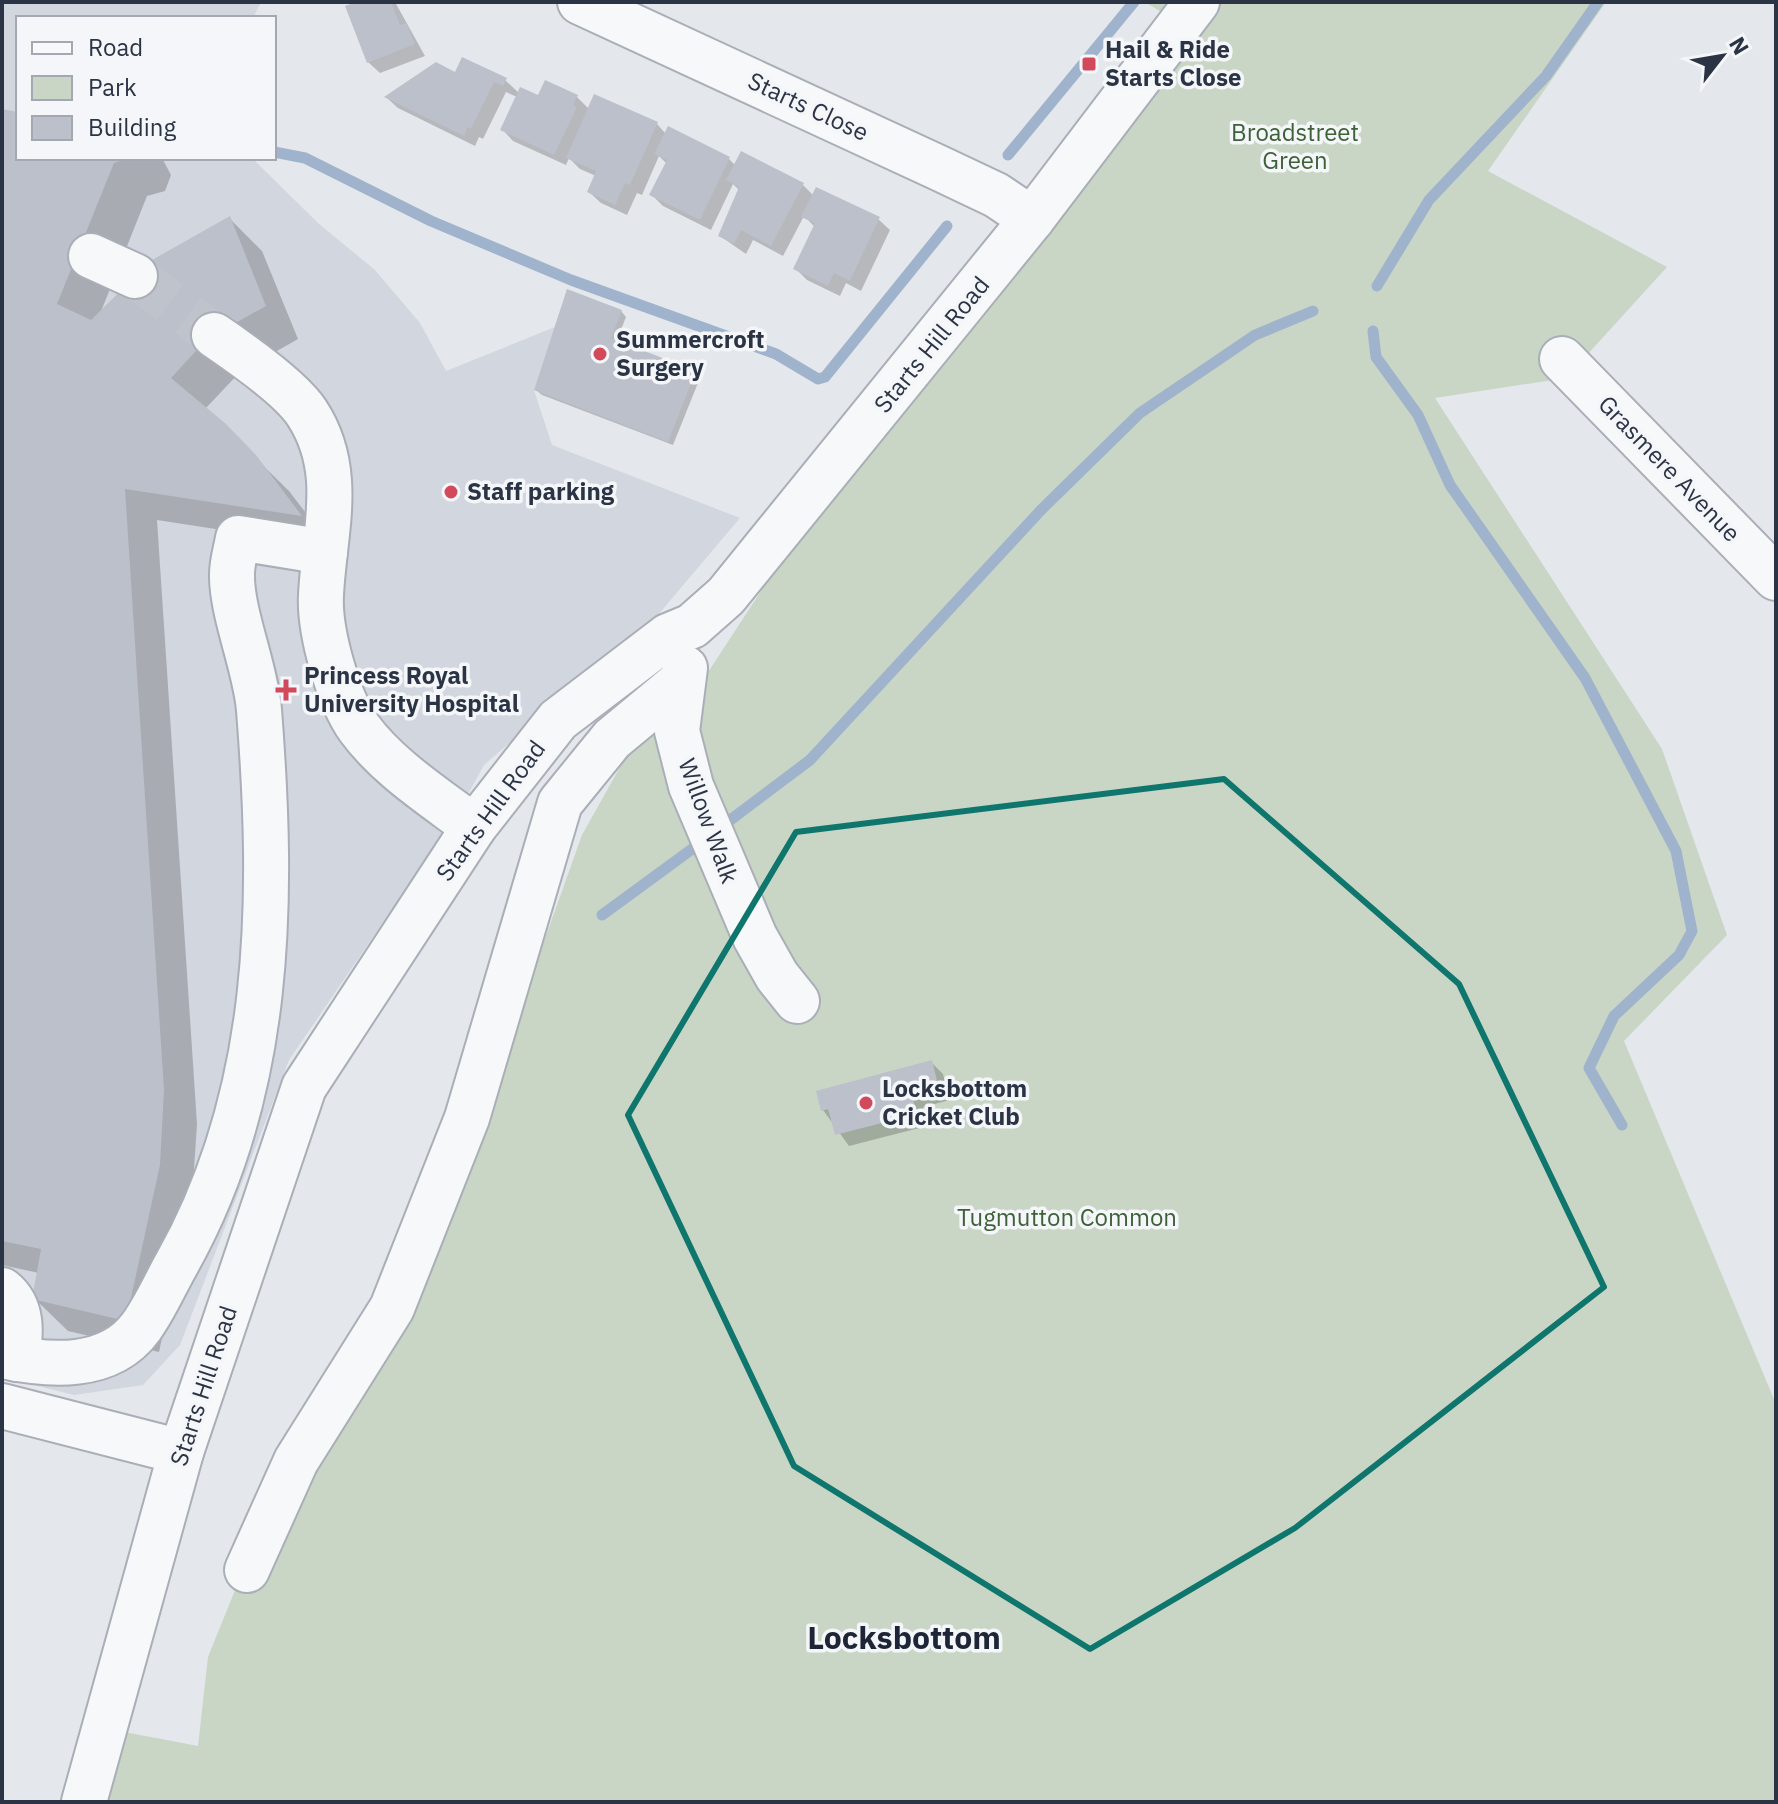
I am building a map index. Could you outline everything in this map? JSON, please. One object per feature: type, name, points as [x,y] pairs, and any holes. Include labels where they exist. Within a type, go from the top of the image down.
[{"type":"street","name":"Starts Close","points":[[580,2],[996,195],[1032,219]]},
{"type":"street","name":"Starts Hill Road","points":[[84,1802],[181,1452],[304,1087],[474,827],[558,720],[668,636],[692,626],[726,596],[1032,219],[1197,2]]},
{"type":"street","points":[[91,256],[135,276]]},
{"type":"street","points":[[214,335],[244,355],[307,412],[331,468],[332,516],[321,600],[333,670],[358,728],[409,777],[474,827]]},
{"type":"street","name":"Grasmere Avenue","points":[[1562,359],[1776,578]]},
{"type":"street","points":[[2,1290],[12,1298],[22,1328],[9,1357],[66,1365],[106,1354],[140,1329],[196,1230],[226,1150],[260,1009],[269,869],[259,705],[232,575],[238,538],[325,552]]},
{"type":"street","name":"Willow Walk","points":[[692,626],[677,731],[691,786],[755,937],[777,976],[797,1001]]},
{"type":"street","points":[[247,1570],[296,1461],[392,1308],[467,1118],[560,803],[612,739],[682,681]]},
{"type":"street","points":[[2,1406],[181,1452]]},
{"type":"highlighted area","points":[[1224,779],[1459,984],[1604,1287],[1295,1528],[1090,1649],[794,1466],[628,1115],[796,832]]},
{"type":"shaded area","name":"Princess Royal University Hospital","points":[[2,2],[261,2],[254,16],[16,16],[16,160],[254,160],[319,224],[375,270],[420,323],[446,371],[555,327],[534,390],[552,445],[740,518],[657,616],[484,765],[457,814],[289,1060],[180,1345],[143,1385],[74,1395],[2,1377]]},
{"type":"green space","name":"Tugmutton Common","points":[[1145,2],[1606,2],[1488,171],[1667,267],[1566,378],[1435,398],[1662,749],[1727,935],[1624,1041],[1776,1404],[1776,1802],[103,1802],[119,1731],[198,1746],[208,1657],[290,1454],[493,1084],[582,835],[629,751],[699,686],[784,556],[1192,31]]},
{"type":"building","points":[[356,2],[391,2],[400,25],[406,23],[415,44],[367,63],[345,6]]},
{"type":"building","points":[[462,57],[507,78],[503,86],[494,82],[471,129],[468,127],[464,136],[384,97],[436,62],[455,72]]},
{"type":"building","points":[[545,80],[578,95],[573,105],[577,107],[554,155],[500,130],[520,87],[538,95]]},
{"type":"building","points":[[594,94],[658,122],[630,185],[625,183],[615,205],[587,192],[596,171],[566,158]]},
{"type":"building","points":[[2,109],[16,112],[16,160],[124,160],[114,163],[57,304],[91,320],[152,260],[230,216],[266,306],[207,339],[171,378],[226,424],[256,455],[302,516],[125,489],[164,1090],[160,1165],[126,1321],[32,1299],[41,1249],[2,1241]]},
{"type":"building","points":[[668,126],[730,157],[700,220],[649,195],[667,160],[654,154]]},
{"type":"building","points":[[741,151],[804,183],[771,246],[741,230],[734,244],[718,236],[739,187],[726,180]]},
{"type":"building","points":[[816,187],[880,217],[850,281],[834,273],[828,286],[793,269],[815,223],[801,217]]},
{"type":"building","name":"Summercroft Surgery","points":[[567,289],[622,310],[611,338],[696,371],[668,442],[534,390]]},
{"type":"building","name":"Locksbottom Cricket Club","points":[[932,1060],[939,1089],[912,1096],[917,1114],[835,1135],[828,1109],[821,1111],[816,1091]]},
{"type":"waterway","points":[[1008,155],[1134,2]]},
{"type":"waterway","points":[[1377,286],[1429,200],[1546,76],[1598,2]]},
{"type":"waterway","points":[[276,152],[305,158],[431,221],[571,280],[776,354],[818,379],[825,377],[947,226]]},
{"type":"waterway","points":[[721,827],[810,760],[1041,510],[1140,413],[1255,335],[1313,311]]},
{"type":"waterway","points":[[1373,331],[1376,357],[1418,415],[1450,485],[1585,678],[1676,851],[1692,931],[1679,955],[1614,1016],[1589,1068],[1622,1125]]},
{"type":"waterway","points":[[602,915],[703,841]]},
{"type":"tunnel","points":[[135,276],[214,335]]},
{"type":"place","name":"Hail & Ride Starts Close","points":[[1089,64]]},
{"type":"place","name":"Summercroft Surgery","points":[[600,354]]},
{"type":"place","name":"Staff parking","points":[[451,492]]},
{"type":"place","name":"Princess Royal University Hospital","points":[[286,690]]},
{"type":"place","name":"Locksbottom Cricket Club","points":[[866,1103]]},
{"type":"district","name":"Locksbottom","points":[[904,1638]]},
{"type":"park label","name":"Broadstreet Green","points":[[1295,147]]}]
